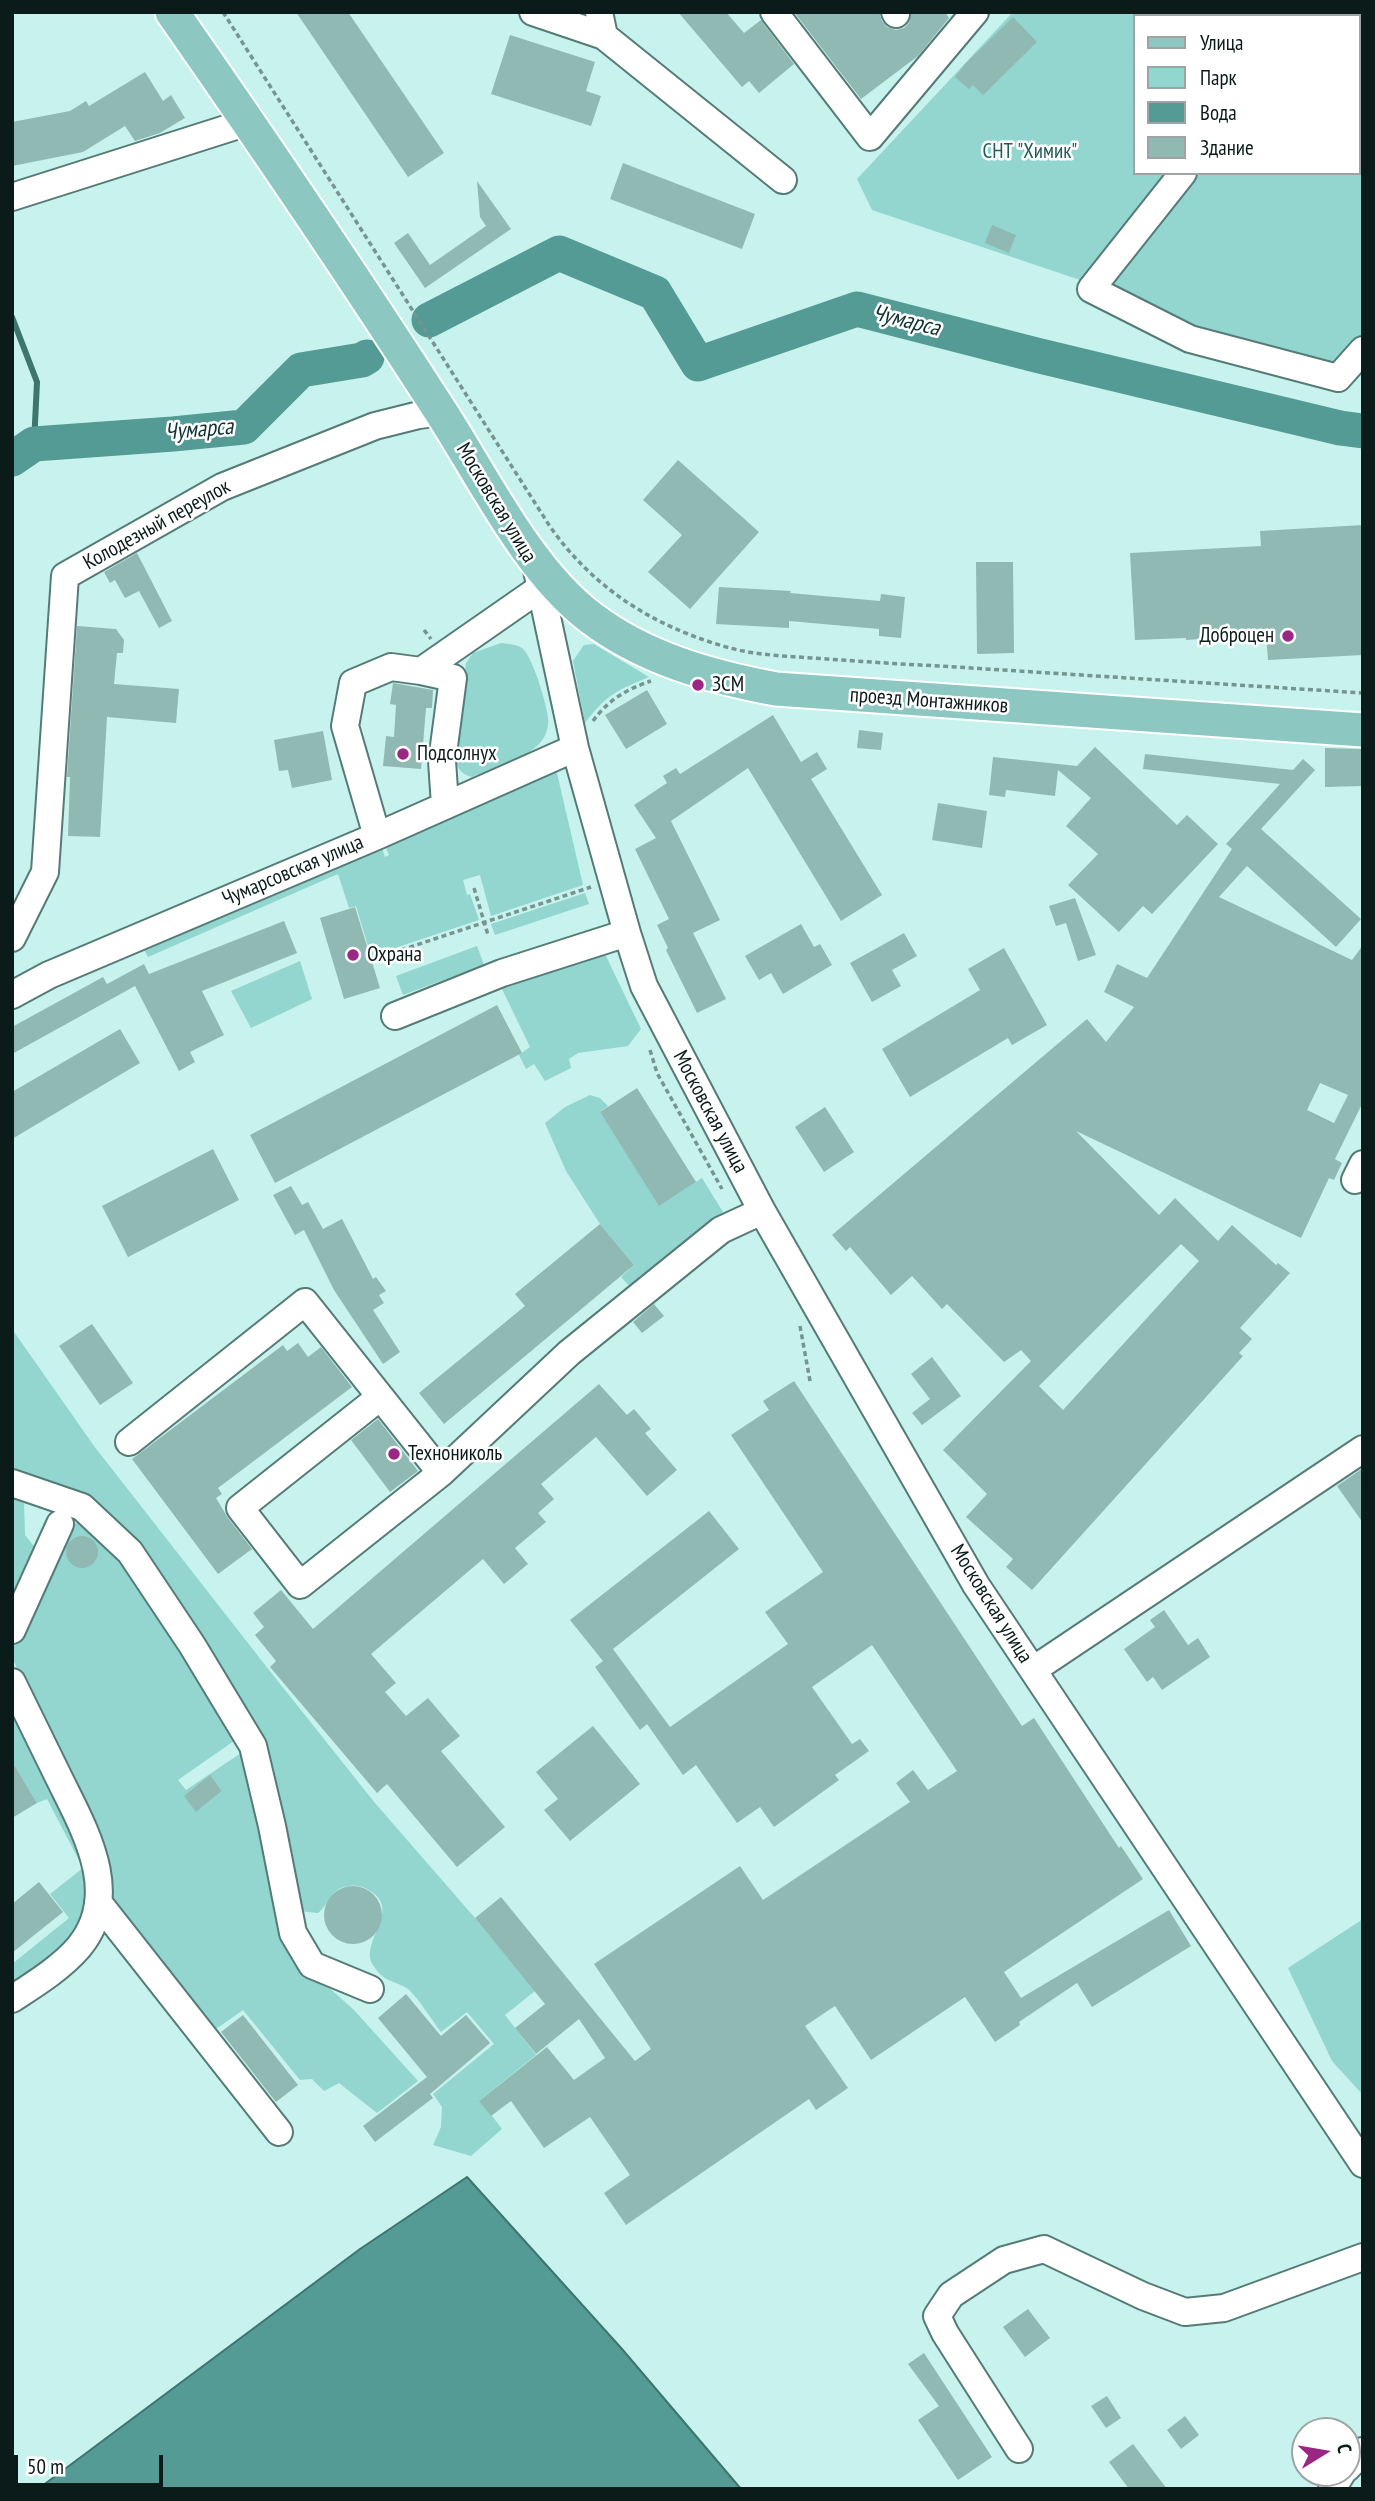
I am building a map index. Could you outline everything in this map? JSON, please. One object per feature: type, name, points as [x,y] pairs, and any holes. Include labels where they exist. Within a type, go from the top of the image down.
[{"type":"main road","name":"Московская улица","points":[[172,12],[441,412],[537,575]]},
{"type":"main road","name":"проезд Монтажников","points":[[537,575],[610,631],[653,653],[704,674],[747,684],[801,692],[1363,730]]},
{"type":"street","points":[[533,12],[602,24],[783,180]]},
{"type":"street","points":[[774,12],[870,137],[975,12]]},
{"type":"street","points":[[12,197],[248,122]]},
{"type":"street","points":[[1181,175],[1091,289],[1190,339],[1338,378],[1363,350]]},
{"type":"street","name":"Колодезный переулок","points":[[12,938],[45,872],[65,576],[222,487],[375,426],[441,412]]},
{"type":"street","points":[[421,671],[537,575]]},
{"type":"street","name":"Московская улица","points":[[537,575],[575,748],[626,933],[644,986],[762,1211],[976,1585],[1363,2164]]},
{"type":"street","points":[[377,836],[345,726],[353,682],[391,667],[453,678],[442,761],[445,805]]},
{"type":"street","name":"Чумарсовская улица","points":[[12,995],[61,970],[377,836],[575,748]]},
{"type":"street","points":[[395,1016],[502,973],[626,933]]},
{"type":"street","points":[[380,1397],[240,1508],[300,1585],[441,1473],[569,1353],[721,1230],[762,1211]]},
{"type":"street","points":[[129,1442],[305,1302],[441,1473]]},
{"type":"street","points":[[1033,1670],[1363,1449]]},
{"type":"street","points":[[12,1483],[82,1507],[130,1552],[192,1645],[253,1746],[293,1933],[313,1965],[370,1989]]},
{"type":"street","points":[[12,1630],[60,1524]]},
{"type":"street","points":[[12,1682],[90,1843],[99,1881],[98,1902],[90,1929],[80,1946],[12,2000]]},
{"type":"street","points":[[98,1902],[279,2132]]},
{"type":"street","points":[[1019,2449],[945,2333],[937,2316],[951,2295],[1004,2260],[1044,2249],[1143,2296],[1185,2312],[1224,2308],[1363,2257]]},
{"type":"path","points":[[222,12],[568,553],[595,580],[621,599],[667,625],[724,646],[749,652],[1363,693]]},
{"type":"path","points":[[377,958],[591,887]]},
{"type":"path","points":[[474,888],[488,935]]},
{"type":"green space","name":"СНТ \"Химик\"","points":[[1013,12],[1363,12],[1363,361],[1344,377],[1181,331],[1101,287],[872,210],[857,179]]},
{"type":"green space","points":[[501,643],[515,645],[526,652],[545,703],[547,728],[540,743],[526,754],[472,777],[459,768],[454,753],[466,663],[473,653]]},
{"type":"green space","points":[[594,644],[649,677],[613,694],[585,723],[573,661],[584,645]]},
{"type":"green space","points":[[556,769],[583,885],[491,916],[480,875],[463,880],[479,920],[371,956],[356,906],[349,908],[338,874],[148,957],[141,944],[381,845],[385,857],[389,855],[384,843]]},
{"type":"green space","points":[[585,893],[589,904],[495,935],[491,924]]},
{"type":"green space","points":[[477,946],[484,965],[403,995],[396,976]]},
{"type":"green space","points":[[604,952],[641,1029],[628,1046],[578,1053],[569,1059],[571,1068],[545,1081],[534,1064],[526,1069],[519,1055],[530,1047],[502,989]]},
{"type":"green space","points":[[300,961],[312,999],[251,1028],[231,991]]},
{"type":"green space","points":[[590,1095],[600,1098],[608,1106],[600,1112],[660,1205],[702,1178],[723,1212],[640,1286],[632,1289],[621,1277],[634,1265],[600,1224],[566,1171],[545,1123],[565,1107]]},
{"type":"green space","points":[[12,1329],[94,1446],[269,1670],[375,1803],[535,1991],[505,2015],[536,2055],[480,2100],[502,2129],[471,2156],[433,2145],[441,2127],[442,2107],[433,2094],[494,2044],[467,2012],[441,2032],[408,1989],[377,1971],[370,1956],[382,1915],[382,1905],[377,1896],[359,1886],[345,1887],[333,1894],[318,1913],[298,1911],[227,1688],[188,1615],[153,1564],[12,1476]]},
{"type":"green space","points":[[12,1489],[100,1526],[241,1736],[178,1780],[186,1790],[247,1749],[308,1969],[354,2010],[418,2081],[377,2113],[339,2083],[324,2091],[312,2079],[300,2080],[243,2010],[216,2029],[198,2007],[186,2015],[110,1893],[13,1659],[14,1641],[52,1554],[77,1521],[24,1501],[25,1535],[40,1554],[12,1617]],"holes":[[[82,1536],[91,1539],[97,1550],[94,1561],[81,1567],[71,1563],[66,1550],[72,1540]],[[210,1776],[222,1791],[197,1811]]]},
{"type":"green space","points":[[12,1703],[84,1844],[87,1908],[73,1940],[12,1982],[12,1964],[69,1918],[50,1894],[83,1868],[47,1799],[37,1803],[12,1761]]},
{"type":"green space","points":[[1363,1919],[1363,2095],[1332,2061],[1288,1968]]},
{"type":"water","points":[[467,2177],[622,2349],[741,2489],[38,2489],[360,2249]]},
{"type":"building","points":[[296,12],[348,12],[444,153],[408,177]]},
{"type":"building","points":[[678,12],[726,12],[744,33],[761,20],[794,64],[759,93],[749,81],[742,87]]},
{"type":"building","points":[[794,12],[879,12],[887,27],[896,30],[909,23],[911,12],[945,12],[949,18],[918,56],[861,99]]},
{"type":"building","points":[[1013,17],[1037,42],[983,95],[973,85],[969,89],[955,77]]},
{"type":"building","points":[[510,35],[595,62],[586,91],[601,96],[591,126],[491,94]]},
{"type":"building","points":[[145,72],[163,101],[171,95],[185,118],[160,133],[135,141],[125,126],[83,152],[12,166],[12,122],[70,111],[86,101],[89,106]]},
{"type":"building","points":[[623,163],[755,214],[742,249],[610,199]]},
{"type":"building","points":[[477,181],[511,229],[425,288],[394,243],[408,233],[430,265],[486,226],[480,217]]},
{"type":"building","points":[[992,225],[1016,235],[1009,253],[985,243]]},
{"type":"building","points":[[678,460],[759,532],[690,609],[648,572],[682,535],[643,500]]},
{"type":"building","points":[[1363,525],[1363,655],[1268,660],[1266,634],[1186,640],[1135,640],[1130,553],[1261,546],[1260,531]]},
{"type":"building","points":[[137,553],[172,621],[159,628],[139,591],[125,598],[115,580],[110,583],[104,572]]},
{"type":"building","points":[[976,562],[1013,562],[1014,653],[977,654]]},
{"type":"building","points":[[719,587],[791,591],[790,593],[880,601],[881,594],[905,597],[901,638],[879,636],[879,629],[789,621],[789,628],[716,624]]},
{"type":"building","points":[[77,626],[116,629],[124,640],[123,653],[117,653],[114,684],[179,689],[176,723],[107,717],[100,837],[68,836],[70,777],[67,777]]},
{"type":"building","points":[[393,683],[433,690],[432,708],[426,708],[421,769],[383,766],[386,736],[394,737],[396,705],[390,704]]},
{"type":"building","points":[[647,690],[667,724],[626,749],[605,715]]},
{"type":"building","points":[[773,715],[801,762],[817,752],[827,769],[811,779],[882,895],[841,921],[748,768],[671,821],[720,920],[693,933],[726,999],[697,1013],[666,950],[668,948],[657,925],[669,919],[635,849],[656,838],[634,805],[667,783],[663,776],[676,768],[680,774]]},
{"type":"building","points":[[859,730],[883,733],[881,750],[857,748]]},
{"type":"building","points":[[323,731],[332,780],[292,788],[288,770],[279,771],[274,740]]},
{"type":"building","points":[[1095,747],[1177,825],[1187,815],[1218,844],[1152,914],[1143,906],[1119,932],[1068,885],[1098,854],[1066,826],[1091,798],[1058,770],[1055,796],[1006,790],[1005,797],[989,795],[993,757],[1077,766]]},
{"type":"building","points":[[1325,748],[1363,749],[1363,786],[1325,787]]},
{"type":"building","points":[[1145,754],[1293,770],[1303,759],[1315,770],[1261,829],[1361,919],[1336,947],[1247,866],[1219,897],[1352,960],[1363,945],[1363,1102],[1335,1159],[1342,1163],[1334,1180],[1329,1178],[1301,1238],[1076,1131],[1159,1215],[1175,1198],[1218,1241],[1232,1225],[1276,1265],[1278,1263],[1290,1273],[1240,1328],[1252,1339],[1239,1353],[1243,1356],[1032,1590],[1006,1567],[1013,1559],[966,1517],[987,1494],[943,1450],[1031,1361],[1021,1350],[1004,1362],[947,1304],[942,1309],[912,1276],[891,1295],[850,1247],[846,1251],[832,1235],[1087,1019],[1106,1042],[1134,1007],[1104,992],[1117,964],[1147,978],[1232,849],[1226,844],[1280,784],[1143,769]],"holes":[[[1320,1083],[1348,1095],[1334,1123],[1307,1110]],[[1181,1244],[1199,1261],[1063,1410],[1039,1386]]]},
{"type":"building","points":[[938,803],[987,811],[982,848],[932,840]]},
{"type":"building","points":[[1075,898],[1096,955],[1078,961],[1066,923],[1056,926],[1049,906]]},
{"type":"building","points":[[355,907],[380,988],[344,999],[320,918]]},
{"type":"building","points":[[284,921],[297,953],[202,991],[224,1035],[190,1052],[195,1062],[179,1071],[135,986],[12,1054],[12,1027],[103,977],[107,984],[144,964],[149,974]]},
{"type":"building","points":[[801,924],[814,947],[820,944],[832,965],[783,994],[771,973],[759,980],[745,956]]},
{"type":"building","points":[[904,933],[917,956],[892,970],[901,986],[872,1002],[850,963]]},
{"type":"building","points":[[1004,948],[1047,1025],[1012,1045],[1008,1038],[910,1097],[882,1049],[980,990],[968,969]]},
{"type":"building","points":[[497,1005],[522,1053],[275,1183],[250,1135]]},
{"type":"building","points":[[120,1029],[140,1063],[12,1139],[12,1092]]},
{"type":"building","points":[[637,1088],[696,1182],[659,1206],[600,1112]]},
{"type":"building","points":[[825,1107],[854,1152],[824,1172],[795,1127]]},
{"type":"building","points":[[213,1149],[239,1200],[128,1257],[102,1206]]},
{"type":"building","points":[[291,1186],[302,1205],[308,1202],[323,1229],[342,1219],[373,1279],[376,1277],[386,1291],[379,1295],[384,1303],[373,1310],[400,1352],[383,1364],[334,1290],[304,1230],[295,1235],[273,1195]]},
{"type":"building","points":[[600,1224],[634,1265],[444,1424],[419,1393],[525,1306],[515,1294]]},
{"type":"building","points":[[654,1304],[664,1316],[642,1333],[633,1322]]},
{"type":"building","points":[[92,1324],[133,1383],[100,1405],[59,1346]]},
{"type":"building","points":[[298,1343],[308,1357],[321,1347],[352,1387],[218,1488],[222,1494],[216,1498],[252,1549],[218,1574],[132,1459],[283,1345],[287,1351]]},
{"type":"building","points":[[932,1357],[961,1396],[922,1425],[912,1413],[930,1399],[911,1374]]},
{"type":"building","points":[[794,1381],[1022,1726],[1034,1718],[1119,1848],[1121,1846],[1143,1879],[1004,1972],[1021,1998],[1169,1910],[1191,1946],[1092,2007],[1077,1983],[1019,2022],[1020,2025],[995,2042],[965,1997],[871,2060],[835,2006],[805,2026],[848,2088],[816,2110],[809,2099],[626,2225],[604,2193],[630,2175],[590,2117],[544,2148],[511,2101],[491,2116],[479,2101],[547,2047],[574,2080],[605,2058],[579,2019],[536,2054],[515,2028],[545,2004],[475,1918],[501,1897],[635,2061],[651,2049],[594,1964],[740,1866],[763,1900],[910,1802],[896,1783],[913,1770],[928,1790],[957,1771],[872,1645],[812,1687],[852,1744],[860,1739],[869,1751],[835,1775],[839,1780],[774,1827],[760,1807],[737,1823],[696,1765],[683,1775],[647,1724],[640,1730],[595,1667],[603,1661],[570,1620],[709,1511],[739,1549],[613,1649],[670,1727],[788,1644],[765,1612],[823,1572],[731,1435],[769,1410],[763,1401]]},
{"type":"building","points":[[599,1384],[627,1415],[634,1409],[651,1429],[645,1433],[677,1470],[647,1496],[596,1437],[541,1484],[554,1499],[538,1513],[546,1522],[515,1548],[528,1564],[504,1584],[483,1559],[371,1654],[396,1683],[385,1692],[406,1716],[428,1698],[460,1736],[441,1751],[505,1827],[457,1867],[387,1784],[377,1793],[270,1667],[276,1661],[255,1635],[264,1627],[253,1613],[281,1590],[313,1629]]},
{"type":"building","points":[[378,1419],[418,1471],[390,1492],[351,1440]]},
{"type":"building","points":[[1363,1468],[1363,1523],[1337,1486]]},
{"type":"building","points":[[82,1536],[93,1541],[98,1552],[93,1563],[82,1568],[71,1563],[66,1552],[71,1541]]},
{"type":"building","points":[[1164,1610],[1188,1645],[1198,1638],[1210,1657],[1162,1690],[1153,1677],[1147,1682],[1124,1649],[1155,1627],[1150,1620]]},
{"type":"building","points":[[593,1726],[640,1784],[570,1841],[544,1810],[558,1799],[536,1772]]},
{"type":"building","points":[[12,1761],[37,1803],[12,1818]]},
{"type":"building","points":[[210,1775],[222,1791],[196,1812],[184,1796]]},
{"type":"building","points":[[39,1882],[63,1912],[12,1953],[12,1904]]},
{"type":"building","points":[[347,1886],[359,1886],[374,1894],[382,1909],[382,1921],[374,1936],[359,1944],[347,1944],[332,1936],[324,1921],[324,1909],[332,1894]]},
{"type":"building","points":[[406,1994],[441,2036],[466,2015],[490,2043],[430,2094],[433,2098],[375,2142],[363,2126],[427,2077],[378,2018]]},
{"type":"building","points":[[243,2015],[298,2085],[276,2102],[221,2032]]},
{"type":"building","points":[[1028,2309],[1050,2338],[1025,2357],[1003,2327]]},
{"type":"building","points":[[924,2353],[992,2457],[958,2480],[918,2420],[939,2406],[908,2364]]},
{"type":"building","points":[[1107,2396],[1121,2418],[1106,2428],[1091,2406]]},
{"type":"building","points":[[1185,2416],[1199,2435],[1181,2449],[1167,2430]]},
{"type":"building","points":[[1133,2444],[1167,2489],[1129,2489],[1109,2462]]},
{"type":"waterway","name":"Чумарса","points":[[429,320],[559,253],[655,293],[698,364],[857,309],[1036,355],[1340,428],[1363,431]]},
{"type":"waterway","points":[[12,317],[37,382],[34,444]]},
{"type":"waterway","name":"Чумарса","points":[[12,459],[34,444],[244,427],[301,370],[367,357]]},
{"type":"place","name":"Доброцен","points":[[1288,636]]},
{"type":"place","name":"ЗСМ","points":[[698,685]]},
{"type":"place","name":"Подсолнух","points":[[403,754]]},
{"type":"place","name":"Охрана","points":[[353,955]]},
{"type":"place","name":"Технониколь","points":[[394,1454]]}]
